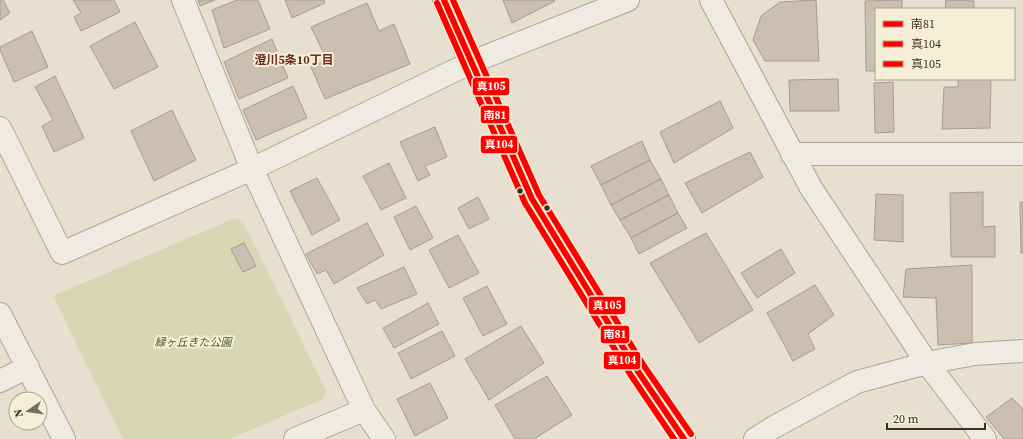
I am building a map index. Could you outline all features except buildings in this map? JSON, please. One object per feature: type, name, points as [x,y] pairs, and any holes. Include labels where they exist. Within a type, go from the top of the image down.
[{"type":"main road","points":[[444,0],[532,199],[637,370],[684,439]]},
{"type":"street","points":[[183,0],[252,169],[364,410],[384,439]]},
{"type":"street","points":[[0,128],[62,252],[252,169],[472,62],[628,0]]},
{"type":"street","points":[[711,0],[811,188],[927,363],[986,439]]},
{"type":"street","points":[[792,154],[1023,154]]},
{"type":"street","points":[[0,314],[64,439]]},
{"type":"street","points":[[755,439],[774,427],[857,382],[927,363],[975,354],[1023,351]]},
{"type":"street","points":[[0,381],[28,367]]},
{"type":"street","points":[[295,439],[364,410]]},
{"type":"green space","name":"緑ヶ丘きた公園","points":[[235,218],[243,222],[327,392],[323,399],[230,439],[123,439],[53,296]]},
{"type":"transit line","name":"南81","points":[[444,0],[532,199],[637,370],[684,439]]},
{"type":"transit line","name":"真105","points":[[453,0],[539,195],[644,366],[691,434]]},
{"type":"transit line","name":"真104","points":[[437,3],[525,203],[630,374],[674,439]]},
{"type":"district","name":"澄川5条10丁目","points":[[294,60]]}]
